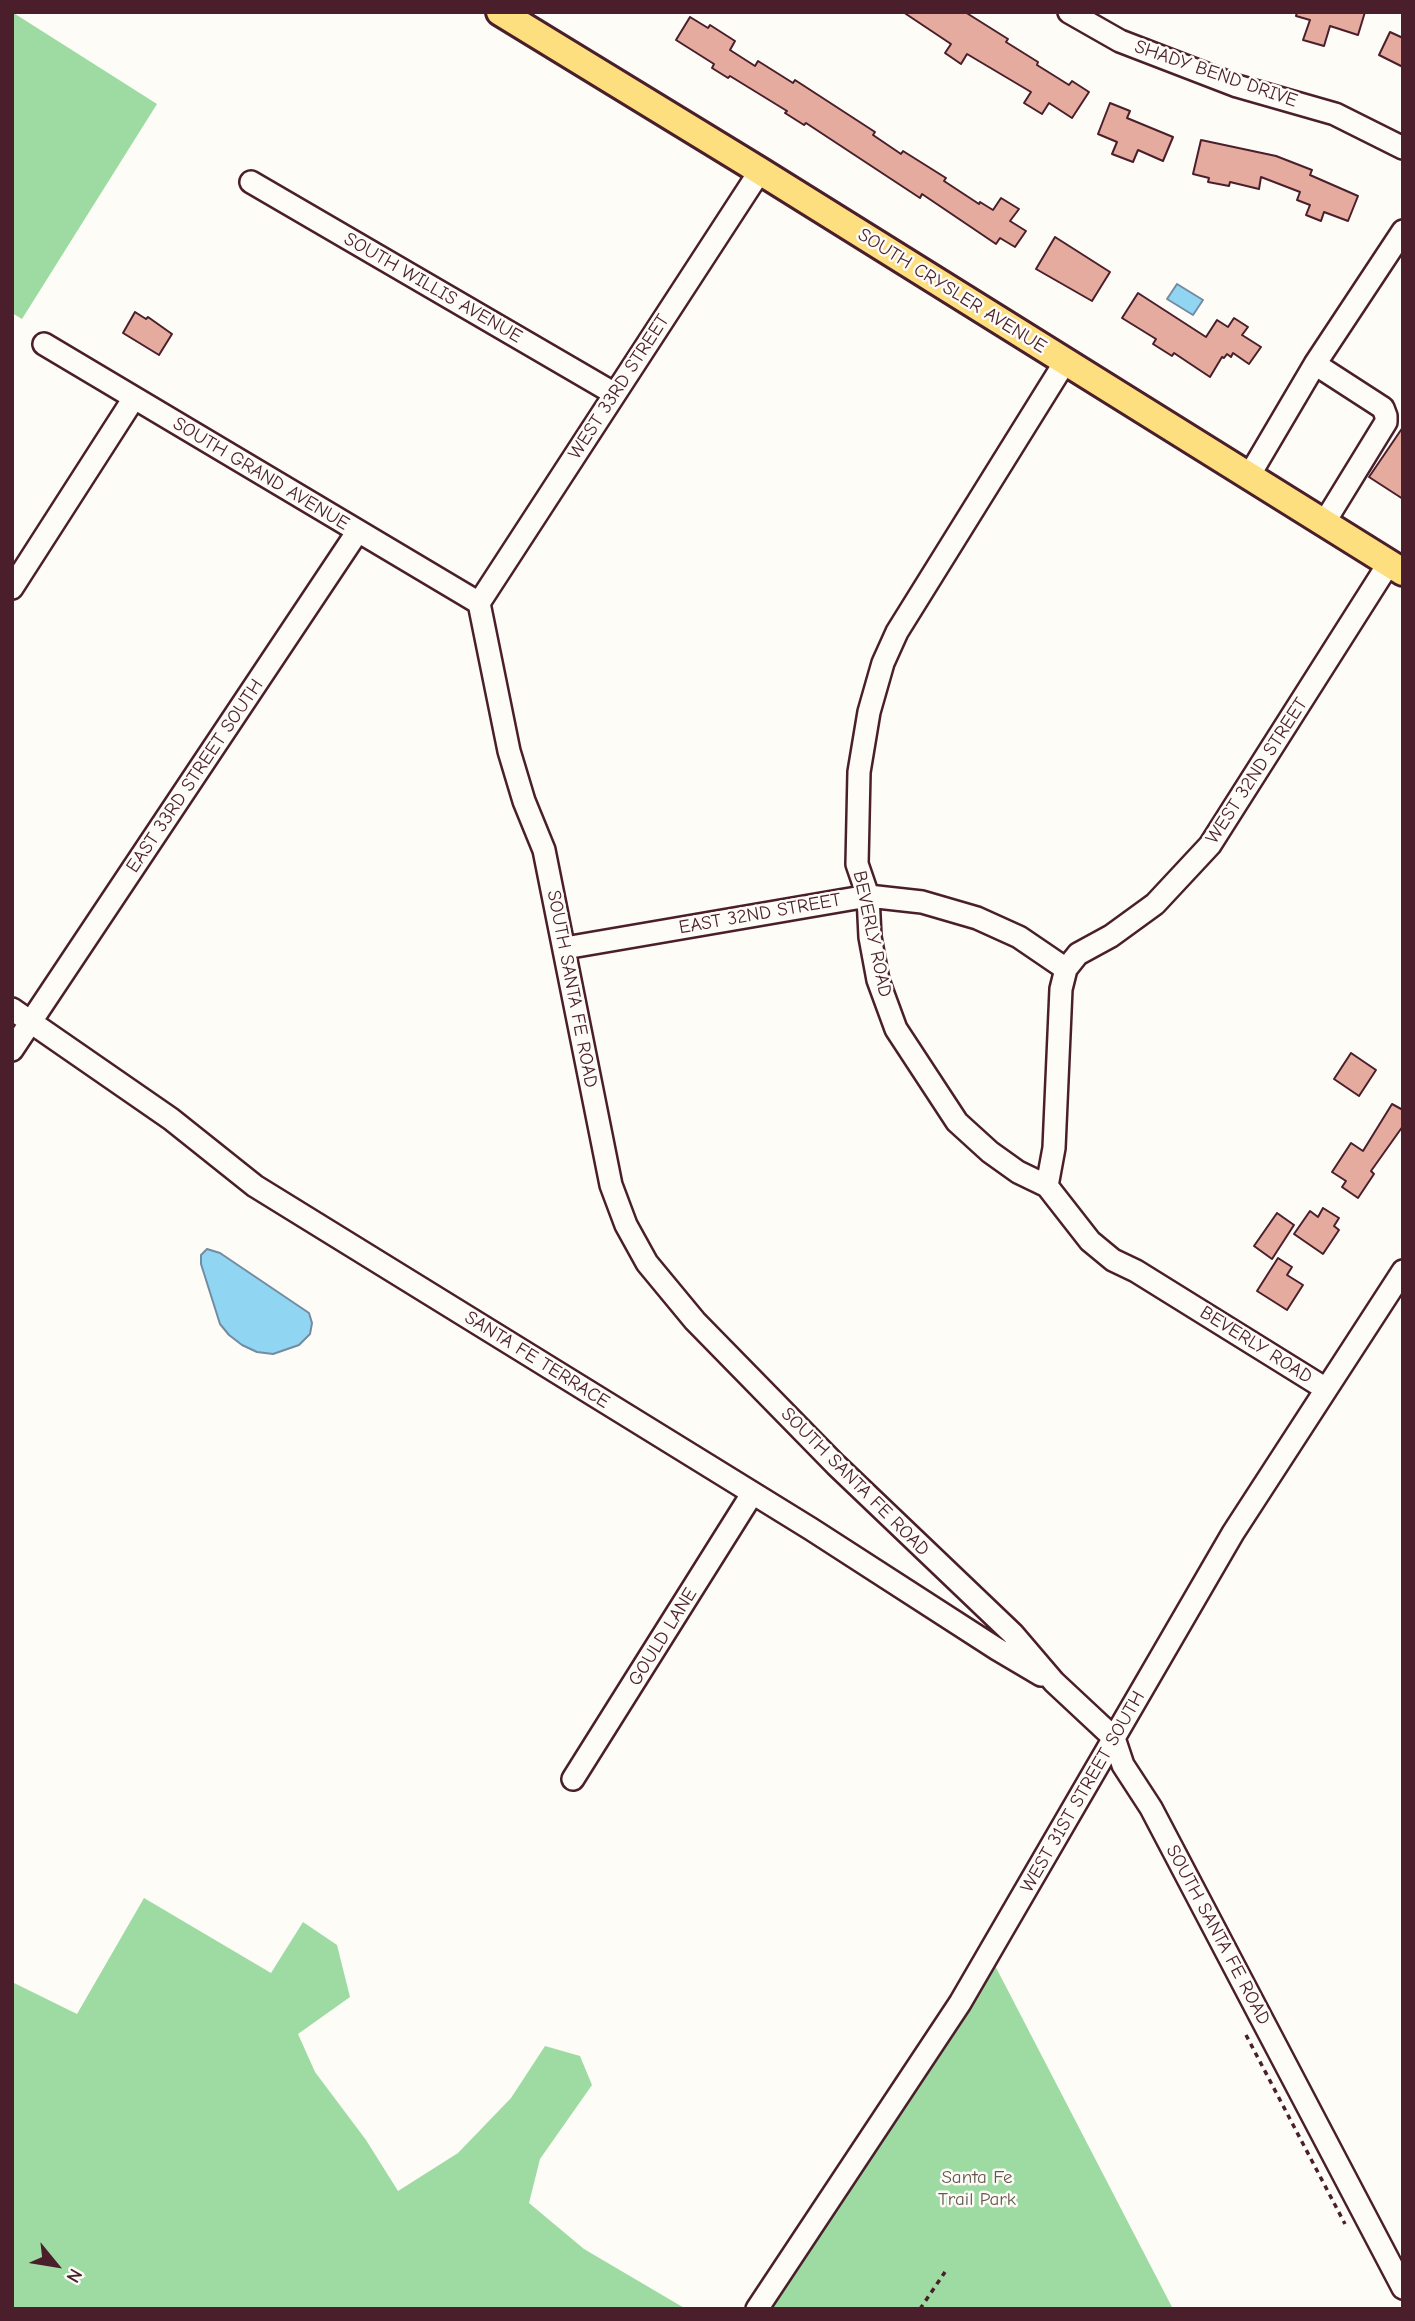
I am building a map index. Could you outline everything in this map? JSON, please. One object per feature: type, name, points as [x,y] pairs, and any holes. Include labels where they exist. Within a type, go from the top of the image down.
[{"type":"main road","name":"SOUTH CRYSLER AVENUE","points":[[500,12],[1396,568]]},
{"type":"street","name":"SHADY BEND DRIVE","points":[[1069,12],[1120,41],[1237,86],[1335,114],[1403,148]]},
{"type":"street","name":"WEST 33RD STREET","points":[[479,603],[760,171]]},
{"type":"street","name":"SOUTH WILLIS AVENUE","points":[[251,182],[615,394]]},
{"type":"street","points":[[1249,476],[1315,364],[1403,231]]},
{"type":"street","name":"SOUTH GRAND AVENUE","points":[[44,344],[479,603]]},
{"type":"street","name":"BEVERLY ROAD","points":[[1065,362],[897,632],[883,663],[869,712],[859,772],[857,864],[868,896],[870,937],[878,980],[896,1029],[957,1122],[990,1152],[1018,1172],[1047,1186],[1090,1241],[1113,1260],[1136,1270],[1326,1389]]},
{"type":"street","points":[[1315,364],[1383,408],[1386,416],[1385,422],[1324,523]]},
{"type":"street","points":[[12,588],[134,398]]},
{"type":"street","name":"EAST 33RD STREET SOUTH","points":[[12,1050],[358,531]]},
{"type":"street","name":"WEST 32ND STREET","points":[[1066,969],[1078,954],[1111,936],[1155,904],[1210,845],[1396,568]]},
{"type":"street","name":"SOUTH SANTA FE ROAD","points":[[479,603],[509,751],[524,801],[544,850],[611,1185],[626,1225],[647,1263],[695,1321],[836,1465],[1013,1634],[1054,1682],[1114,1738],[1123,1765],[1151,1808],[1403,2288]]},
{"type":"street","name":"EAST 32ND STREET","points":[[565,948],[868,896],[922,902],[977,918],[1019,937],[1066,969]]},
{"type":"street","points":[[1047,1186],[1054,1148],[1060,989],[1066,969]]},
{"type":"street","name":"SANTA FE TERRACE","points":[[12,1009],[171,1119],[255,1186],[811,1529],[996,1649],[1054,1682]]},
{"type":"street","name":"WEST 31ST STREET SOUTH","points":[[757,2309],[960,2003],[1233,1533],[1403,1271]]},
{"type":"street","name":"GOULD LANE","points":[[573,1779],[752,1494]]},
{"type":"path","points":[[920,2309],[945,2272]]},
{"type":"green space","points":[[12,12],[157,104],[22,319],[12,313]]},
{"type":"green space","points":[[144,1898],[271,1973],[303,1922],[337,1945],[350,1997],[298,2034],[315,2072],[366,2140],[398,2191],[458,2153],[511,2098],[545,2046],[580,2056],[592,2085],[540,2159],[529,2203],[584,2249],[686,2309],[12,2309],[12,1982],[77,2014]]},
{"type":"green space","name":"Santa Fe Trail Park","points":[[989,1954],[1173,2309],[757,2309]]},
{"type":"water","points":[[1177,284],[1203,300],[1193,315],[1167,299]]},
{"type":"water","points":[[207,1249],[220,1253],[309,1313],[312,1323],[310,1334],[299,1345],[273,1354],[257,1352],[229,1335],[220,1324],[201,1264],[201,1255]]},
{"type":"building","points":[[903,12],[965,12],[1008,39],[1006,42],[1038,62],[1037,65],[1069,85],[1072,81],[1089,92],[1072,118],[1049,103],[1042,114],[1024,103],[1031,92],[967,54],[961,64],[945,53],[951,44]]},
{"type":"building","points":[[1297,12],[1365,12],[1358,35],[1330,26],[1324,46],[1303,40],[1310,20],[1296,16]]},
{"type":"building","points":[[690,17],[708,28],[710,25],[735,41],[730,50],[755,66],[758,61],[793,83],[795,80],[875,132],[873,135],[901,154],[903,151],[946,178],[944,181],[979,204],[980,202],[993,210],[1001,198],[1019,209],[1010,221],[1026,231],[1015,247],[1000,238],[996,244],[922,194],[920,198],[806,123],[804,125],[785,113],[787,111],[712,68],[714,64],[676,40]]},
{"type":"building","points":[[1390,32],[1403,38],[1403,67],[1379,55]]},
{"type":"building","points":[[1110,103],[1130,111],[1127,118],[1173,137],[1163,161],[1138,150],[1133,162],[1112,154],[1117,142],[1098,134]]},
{"type":"building","points":[[1201,140],[1276,156],[1312,170],[1310,175],[1358,196],[1348,221],[1324,212],[1321,221],[1306,215],[1310,205],[1297,200],[1300,192],[1261,177],[1259,189],[1230,182],[1229,186],[1208,182],[1209,178],[1193,174]]},
{"type":"building","points":[[1055,237],[1110,272],[1092,301],[1036,269]]},
{"type":"building","points":[[1138,293],[1206,337],[1217,320],[1228,327],[1234,318],[1248,327],[1242,335],[1261,347],[1249,364],[1233,353],[1231,357],[1227,354],[1222,357],[1210,377],[1174,353],[1172,356],[1153,344],[1156,339],[1122,318]]},
{"type":"building","points":[[135,312],[146,319],[148,317],[172,334],[159,355],[123,333]]},
{"type":"building","points":[[1403,427],[1403,499],[1369,477]]},
{"type":"building","points":[[1351,1053],[1376,1070],[1359,1096],[1334,1079]]},
{"type":"building","points":[[1392,1104],[1403,1110],[1403,1126],[1371,1171],[1374,1174],[1358,1198],[1342,1187],[1346,1181],[1332,1172],[1351,1143],[1363,1151]]},
{"type":"building","points":[[1323,1208],[1339,1218],[1334,1226],[1339,1230],[1323,1254],[1294,1234],[1310,1211],[1318,1217]]},
{"type":"building","points":[[1277,1213],[1294,1225],[1272,1259],[1254,1246]]},
{"type":"building","points":[[1278,1258],[1292,1267],[1287,1275],[1303,1285],[1287,1310],[1257,1291]]}]
